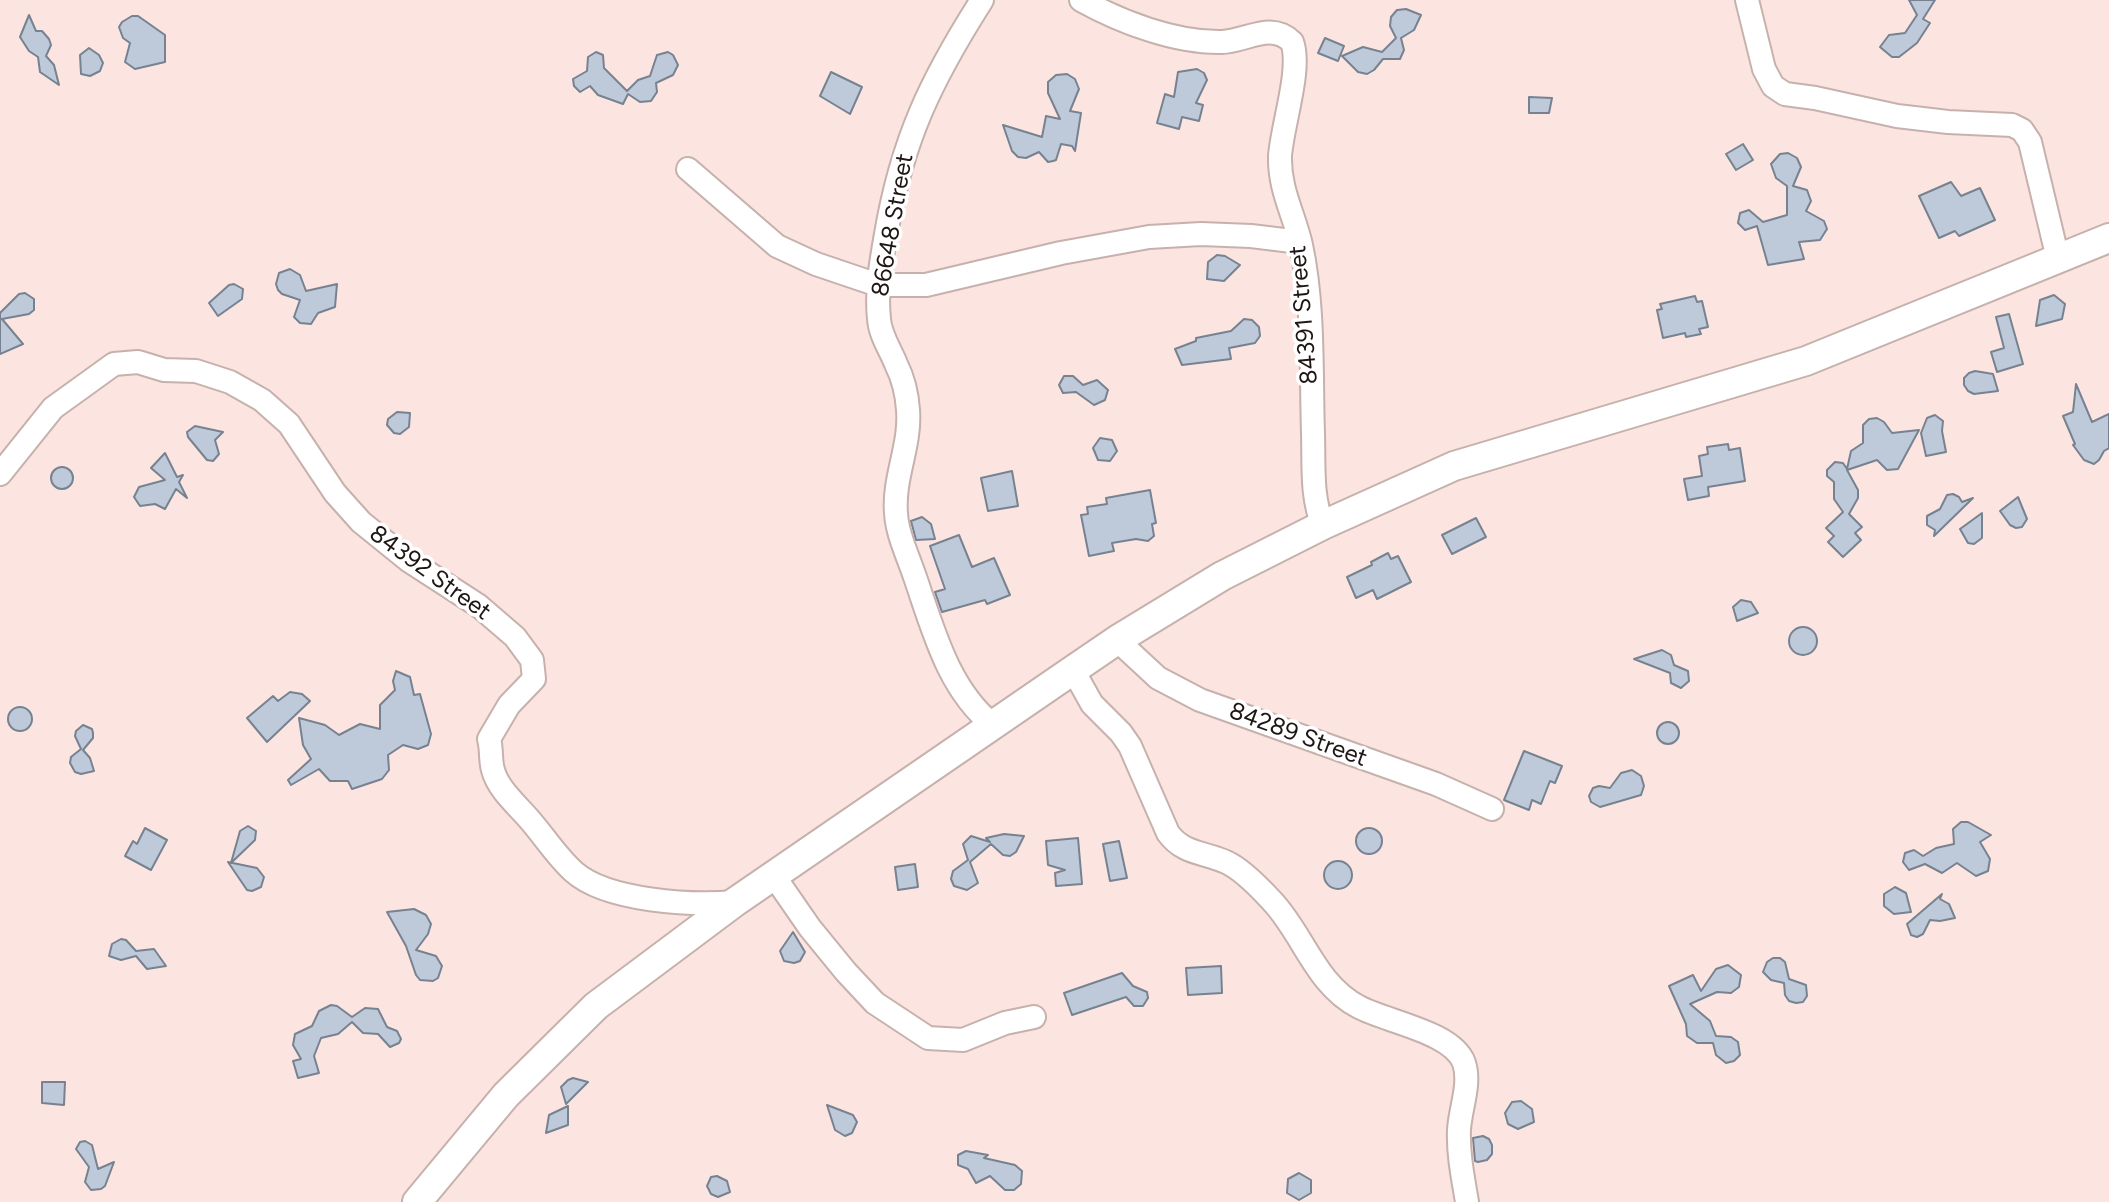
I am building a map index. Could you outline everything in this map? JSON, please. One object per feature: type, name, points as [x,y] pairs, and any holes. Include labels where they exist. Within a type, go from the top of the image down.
[{"type":"street","name":"86648 Street","points":[[982,0],[939,71],[911,133],[888,224],[878,285],[879,323],[905,388],[909,413],[896,491],[896,514],[902,539],[947,666],[981,716],[993,725]]},
{"type":"street","name":"84391 Street","points":[[1081,0],[1129,21],[1176,36],[1225,42],[1266,31],[1277,33],[1292,42],[1295,60],[1280,158],[1282,186],[1300,242],[1311,356],[1315,494],[1323,525]]},
{"type":"street","points":[[1747,0],[1764,69],[1773,86],[1785,94],[1897,116],[2012,125],[2022,130],[2030,142],[2058,259]]},
{"type":"street","points":[[688,169],[777,246],[816,264],[878,285],[926,285],[1061,253],[1149,237],[1214,234],[1300,242]]},
{"type":"street","points":[[417,1202],[506,1095],[596,1006],[735,902],[1117,640],[1222,576],[1323,525],[1454,466],[1806,361],[2109,238]]},
{"type":"street","name":"84392 Street","points":[[0,474],[53,408],[114,364],[138,362],[164,370],[196,371],[230,382],[262,400],[289,424],[335,493],[361,522],[408,560],[479,606],[515,637],[532,660],[534,679],[509,705],[489,739],[492,769],[501,787],[574,872],[598,887],[673,903],[706,905],[735,902]]},
{"type":"street","name":"84289 Street","points":[[1117,640],[1158,678],[1200,700],[1436,784],[1492,809]]},
{"type":"street","points":[[1073,670],[1092,704],[1130,746],[1175,844],[1228,863],[1273,901],[1315,968],[1358,1007],[1445,1041],[1458,1054],[1465,1065],[1459,1128],[1467,1202]]},
{"type":"street","points":[[774,876],[810,928],[855,982],[875,1003],[928,1038],[963,1040],[1005,1023],[1034,1017]]},
{"type":"building","points":[[1909,0],[1935,0],[1923,19],[1930,23],[1917,43],[1899,57],[1892,57],[1880,47],[1889,35],[1905,33],[1917,15]]},
{"type":"building","points":[[1406,9],[1421,15],[1414,30],[1401,38],[1404,50],[1400,59],[1383,59],[1367,74],[1358,72],[1342,56],[1363,47],[1382,52],[1396,38],[1390,26],[1391,17],[1397,10]]},
{"type":"building","points":[[29,15],[36,31],[42,31],[49,39],[51,45],[46,56],[54,65],[59,85],[40,72],[38,57],[29,51],[20,37]]},
{"type":"building","points":[[132,16],[138,16],[165,35],[165,62],[135,69],[125,62],[130,43],[123,38],[119,27]]},
{"type":"building","points":[[1325,38],[1344,46],[1338,61],[1318,53]]},
{"type":"building","points":[[89,48],[99,55],[103,63],[100,71],[90,76],[81,74],[80,55]]},
{"type":"building","points":[[596,52],[603,55],[604,68],[627,91],[638,80],[650,76],[657,55],[668,52],[678,65],[673,75],[656,83],[657,92],[651,101],[640,102],[628,94],[623,104],[598,95],[590,86],[580,92],[574,86],[573,79],[587,71],[588,57]]},
{"type":"building","points":[[1197,69],[1204,73],[1207,80],[1196,103],[1203,105],[1199,121],[1182,117],[1179,129],[1157,123],[1165,94],[1174,97],[1178,72]]},
{"type":"building","points":[[831,72],[862,87],[850,114],[820,96]]},
{"type":"building","points":[[1067,74],[1075,79],[1079,89],[1070,111],[1081,113],[1075,151],[1072,146],[1061,144],[1053,161],[1048,162],[1039,152],[1026,158],[1018,157],[1012,151],[1003,125],[1042,137],[1046,116],[1060,119],[1048,93],[1048,82],[1056,75]]},
{"type":"building","points":[[1529,97],[1552,98],[1549,113],[1529,113]]},
{"type":"building","points":[[1743,144],[1753,160],[1736,170],[1726,154]]},
{"type":"building","points":[[1788,153],[1797,158],[1801,167],[1793,186],[1807,190],[1811,201],[1806,211],[1824,221],[1827,229],[1820,240],[1799,242],[1804,259],[1768,265],[1757,226],[1745,230],[1738,223],[1740,213],[1749,210],[1763,222],[1787,215],[1787,186],[1776,178],[1771,164],[1780,154]]},
{"type":"building","points":[[1951,182],[1961,196],[1980,188],[1995,220],[1959,236],[1955,231],[1939,238],[1919,196]]},
{"type":"building","points":[[1217,255],[1240,265],[1224,281],[1207,279],[1208,262]]},
{"type":"building","points":[[290,269],[300,275],[306,291],[337,284],[335,307],[318,313],[311,324],[300,323],[294,317],[300,300],[282,294],[276,284],[279,273]]},
{"type":"building","points":[[234,284],[243,289],[242,299],[218,316],[209,303]]},
{"type":"building","points":[[25,293],[34,299],[34,310],[29,314],[2,319],[23,344],[0,354],[0,313],[19,294]]},
{"type":"building","points":[[2054,295],[2065,304],[2062,319],[2036,326],[2040,300]]},
{"type":"building","points":[[1695,296],[1697,302],[1702,301],[1708,327],[1699,329],[1701,334],[1686,337],[1685,333],[1663,338],[1657,310],[1662,309],[1660,304]]},
{"type":"building","points":[[2009,314],[2023,364],[1997,372],[1991,352],[2004,348],[1996,317]]},
{"type":"building","points":[[1244,319],[1252,320],[1259,327],[1260,336],[1255,343],[1229,348],[1231,359],[1182,365],[1175,349],[1196,341],[1196,338],[1231,331]]},
{"type":"building","points":[[1975,371],[1993,374],[1998,391],[1974,394],[1968,391],[1964,378]]},
{"type":"building","points":[[1064,376],[1073,376],[1083,385],[1097,380],[1108,390],[1105,400],[1094,405],[1076,392],[1063,393],[1059,385]]},
{"type":"building","points":[[2076,384],[2092,422],[2109,414],[2109,448],[2094,464],[2084,460],[2073,445],[2063,416],[2073,412]]},
{"type":"building","points":[[397,412],[410,413],[409,427],[400,434],[394,433],[387,425],[388,419]]},
{"type":"building","points":[[1935,415],[1943,421],[1946,452],[1926,456],[1921,433],[1927,418]]},
{"type":"building","points":[[1877,418],[1892,433],[1919,430],[1898,469],[1887,470],[1877,460],[1847,470],[1858,490],[1858,498],[1849,514],[1862,527],[1855,533],[1861,540],[1843,557],[1828,542],[1834,536],[1826,528],[1843,512],[1834,499],[1834,482],[1827,476],[1827,470],[1835,462],[1843,463],[1847,469],[1851,451],[1863,443],[1863,425],[1869,419]]},
{"type":"building","points":[[195,426],[223,432],[215,440],[219,454],[213,461],[207,460],[188,437],[187,432]]},
{"type":"building","points":[[1100,438],[1112,440],[1117,451],[1110,461],[1098,460],[1093,448]]},
{"type":"building","points":[[1728,444],[1729,450],[1740,448],[1745,481],[1708,487],[1709,496],[1688,500],[1684,479],[1702,476],[1699,456],[1708,454],[1707,447]]},
{"type":"building","points":[[165,453],[177,477],[183,475],[179,482],[187,498],[176,489],[165,509],[155,504],[140,506],[134,497],[139,487],[165,480],[151,468]]},
{"type":"building","points":[[62,467],[70,470],[73,478],[70,486],[62,489],[54,486],[51,478],[54,470]]},
{"type":"building","points":[[1012,471],[1018,506],[988,511],[981,478]]},
{"type":"building","points":[[1150,490],[1156,523],[1152,524],[1154,536],[1148,541],[1136,539],[1112,543],[1114,551],[1089,556],[1081,515],[1088,514],[1087,507],[1107,504],[1106,498]]},
{"type":"building","points":[[1953,494],[1962,502],[1973,498],[1934,536],[1935,530],[1927,525],[1927,516],[1940,509],[1947,495]]},
{"type":"building","points":[[2018,497],[2027,519],[2022,527],[2016,528],[2000,511]]},
{"type":"building","points":[[1982,513],[1982,538],[1974,544],[1968,543],[1960,529]]},
{"type":"building","points":[[922,517],[931,524],[935,539],[916,540],[911,521]]},
{"type":"building","points":[[1476,518],[1486,537],[1452,554],[1442,535]]},
{"type":"building","points":[[959,535],[972,567],[994,558],[1010,595],[987,604],[985,600],[942,612],[935,592],[945,589],[930,546]]},
{"type":"building","points":[[1388,553],[1391,559],[1398,556],[1411,582],[1377,599],[1373,590],[1356,598],[1347,577]]},
{"type":"building","points":[[1741,600],[1751,602],[1758,613],[1737,621],[1733,607]]},
{"type":"building","points":[[1803,627],[1813,631],[1817,641],[1813,651],[1803,655],[1793,651],[1789,641],[1793,631]]},
{"type":"building","points":[[1662,650],[1671,655],[1674,665],[1688,671],[1689,681],[1681,688],[1671,683],[1670,673],[1634,659]]},
{"type":"building","points":[[396,671],[410,677],[414,695],[420,694],[431,734],[428,745],[418,749],[403,745],[388,755],[389,770],[382,779],[352,789],[348,781],[330,781],[319,769],[291,785],[288,780],[311,759],[303,745],[299,718],[325,725],[339,735],[360,724],[380,729],[380,705],[395,690],[393,681]]},
{"type":"building","points":[[290,692],[302,694],[310,701],[267,742],[247,718],[273,696],[278,701]]},
{"type":"building","points":[[20,707],[31,714],[32,719],[25,730],[20,731],[9,724],[8,719],[15,708]]},
{"type":"building","points":[[1668,722],[1676,725],[1679,733],[1676,741],[1668,744],[1660,741],[1657,733],[1660,725]]},
{"type":"building","points":[[83,725],[92,729],[93,733],[93,738],[83,750],[90,758],[94,771],[81,774],[75,772],[70,763],[71,757],[81,749],[75,736]]},
{"type":"building","points":[[1524,751],[1562,766],[1555,783],[1550,781],[1541,804],[1532,800],[1529,810],[1504,800]]},
{"type":"building","points":[[1632,770],[1641,776],[1644,786],[1641,795],[1600,807],[1591,802],[1589,796],[1593,788],[1610,788],[1621,773]]},
{"type":"building","points":[[1961,822],[1968,822],[1991,835],[1980,842],[1990,859],[1988,871],[1976,876],[1957,863],[1942,873],[1925,864],[1909,870],[1903,862],[1905,853],[1914,850],[1923,856],[1936,848],[1954,844],[1953,829]]},
{"type":"building","points":[[248,826],[256,831],[255,840],[231,863],[240,831]]},
{"type":"building","points":[[145,828],[167,840],[151,870],[125,856],[133,841],[137,844]]},
{"type":"building","points":[[1369,828],[1378,832],[1382,841],[1378,850],[1369,854],[1360,850],[1356,841],[1360,832]]},
{"type":"building","points":[[1004,834],[1024,836],[1016,852],[1010,856],[1003,855],[991,844],[970,862],[978,883],[967,890],[954,886],[951,879],[953,871],[968,860],[963,844],[971,836],[990,842],[986,838]]},
{"type":"building","points":[[1078,838],[1082,884],[1056,886],[1055,873],[1065,870],[1048,865],[1046,841]]},
{"type":"building","points":[[1119,841],[1127,878],[1110,881],[1103,844]]},
{"type":"building","points":[[1338,861],[1348,865],[1352,875],[1348,885],[1338,889],[1328,885],[1324,875],[1328,865]]},
{"type":"building","points":[[228,862],[257,868],[264,877],[261,887],[247,890]]},
{"type":"building","points":[[915,864],[918,887],[898,890],[895,867]]},
{"type":"building","points":[[1895,887],[1906,893],[1911,912],[1894,914],[1884,906],[1884,894]]},
{"type":"building","points":[[1942,894],[1940,899],[1949,904],[1955,918],[1930,920],[1923,934],[1917,937],[1911,935],[1907,924]]},
{"type":"building","points":[[414,909],[426,915],[431,924],[416,950],[436,956],[442,966],[438,978],[433,981],[420,980],[416,975],[406,946],[387,912]]},
{"type":"building","points":[[793,932],[805,952],[800,961],[794,963],[784,961],[780,951]]},
{"type":"building","points":[[121,939],[136,951],[154,949],[166,966],[147,969],[136,956],[121,960],[109,956],[112,944]]},
{"type":"building","points":[[1773,958],[1785,962],[1789,979],[1806,985],[1807,996],[1803,1002],[1789,1001],[1784,983],[1771,980],[1763,972],[1767,962]]},
{"type":"building","points":[[1728,965],[1741,975],[1739,987],[1731,993],[1717,992],[1690,1004],[1710,1021],[1716,1036],[1731,1037],[1738,1042],[1740,1055],[1726,1063],[1716,1055],[1713,1043],[1697,1043],[1687,1036],[1686,1024],[1669,986],[1693,975],[1701,991],[1716,969]]},
{"type":"building","points":[[1221,966],[1222,993],[1188,995],[1186,968]]},
{"type":"building","points":[[1122,973],[1133,986],[1147,992],[1148,998],[1143,1006],[1134,1006],[1126,997],[1072,1015],[1064,993]]},
{"type":"building","points":[[331,1005],[352,1017],[365,1008],[378,1009],[387,1027],[397,1031],[401,1039],[390,1047],[378,1034],[363,1033],[352,1022],[338,1034],[321,1038],[314,1056],[319,1073],[298,1078],[293,1061],[301,1059],[293,1045],[295,1034],[312,1026],[319,1011]]},
{"type":"building","points":[[573,1078],[588,1082],[566,1104],[561,1087]]},
{"type":"building","points":[[42,1082],[65,1082],[64,1105],[42,1103]]},
{"type":"building","points":[[1521,1101],[1532,1109],[1534,1122],[1518,1129],[1508,1124],[1505,1113],[1512,1102]]},
{"type":"building","points":[[827,1105],[853,1115],[857,1122],[852,1133],[845,1136],[835,1130]]},
{"type":"building","points":[[568,1106],[568,1125],[546,1133],[549,1115]]},
{"type":"building","points":[[1483,1136],[1492,1145],[1492,1154],[1487,1160],[1478,1162],[1475,1161],[1473,1138]]},
{"type":"building","points":[[80,1142],[92,1145],[98,1169],[114,1162],[101,1189],[91,1190],[85,1182],[89,1167],[76,1149]]},
{"type":"building","points":[[966,1151],[1015,1165],[1022,1171],[1021,1184],[1014,1190],[1005,1190],[990,1176],[976,1183],[968,1169],[958,1165],[958,1155]]},
{"type":"building","points":[[1299,1173],[1311,1180],[1311,1193],[1299,1200],[1287,1193],[1288,1179]]},
{"type":"building","points":[[717,1176],[727,1181],[730,1192],[718,1197],[711,1194],[707,1186],[711,1177]]}]
